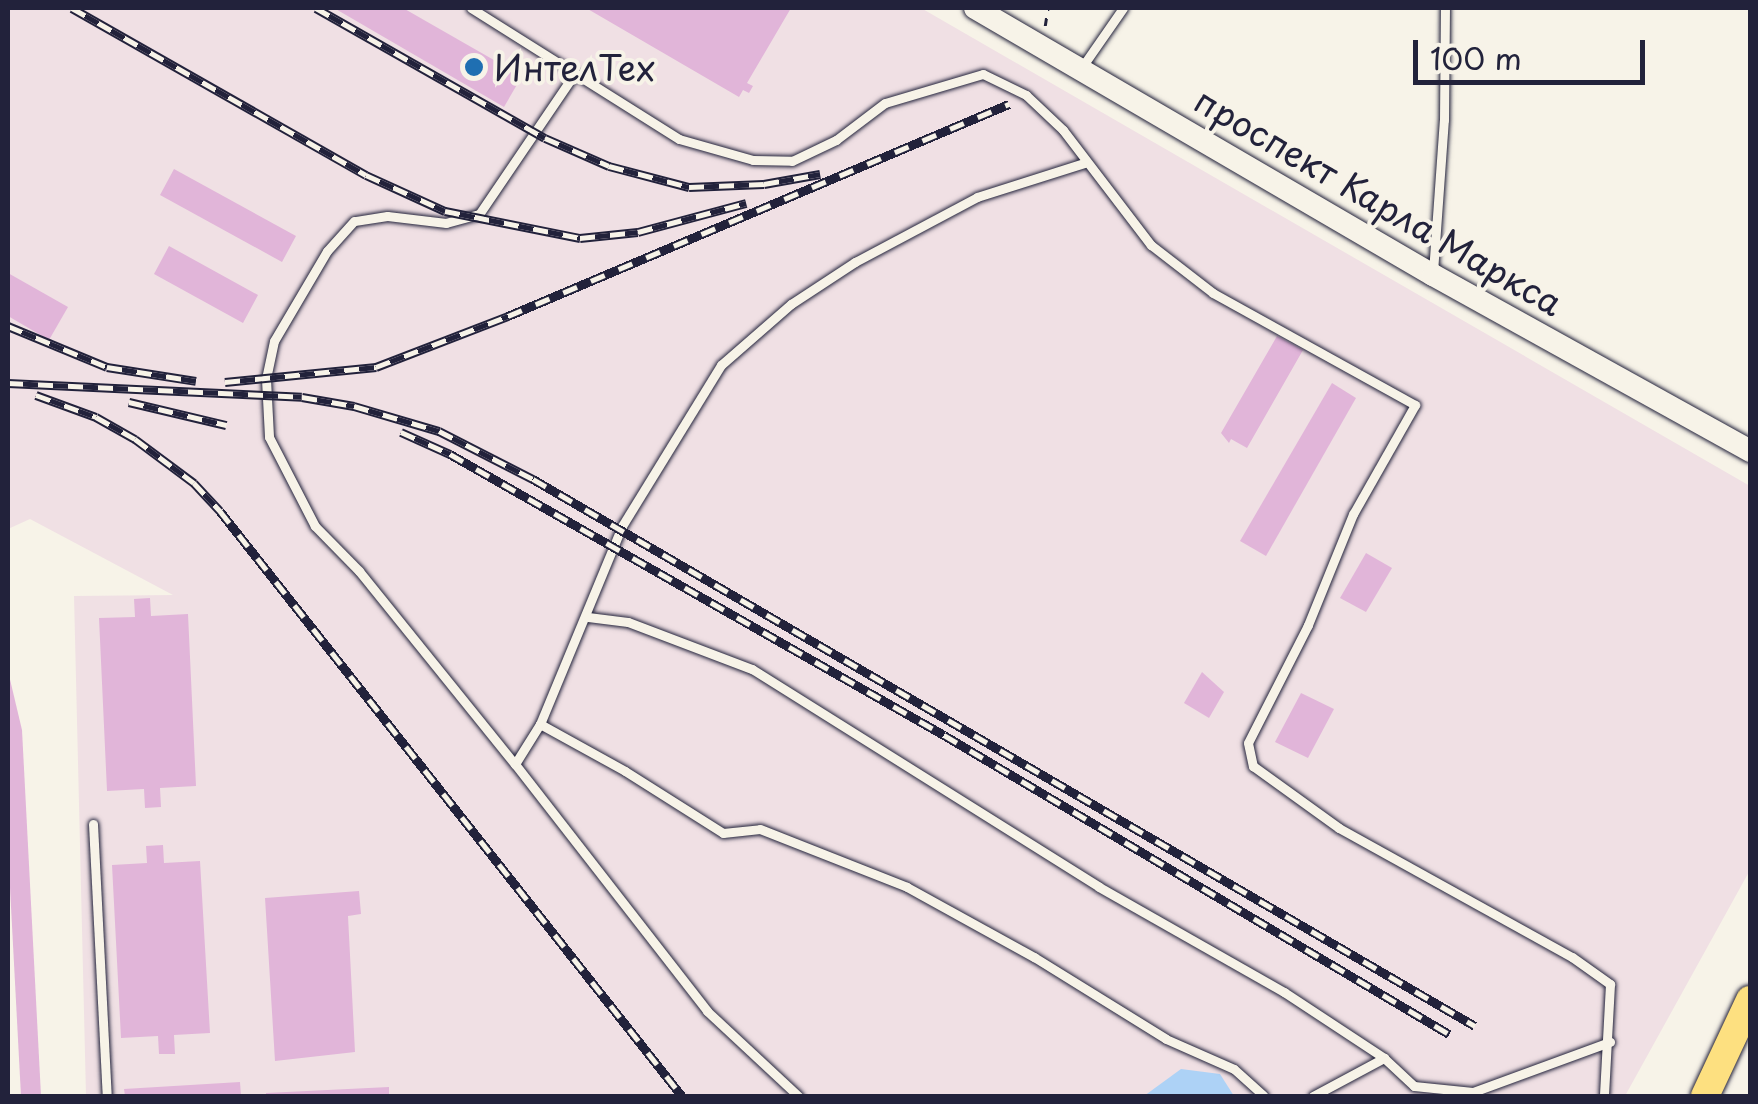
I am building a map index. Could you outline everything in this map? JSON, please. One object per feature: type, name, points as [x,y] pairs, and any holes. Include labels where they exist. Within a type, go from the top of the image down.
[{"type":"main road","name":"проспект Карла Маркса","points":[[975,8],[1434,274],[1750,451]]},
{"type":"main road","points":[[1705,1096],[1750,1000]]},
{"type":"lane","points":[[471,8],[679,139],[752,160],[792,161],[836,140],[885,104],[983,74],[1026,95],[1063,130],[1084,163],[1152,246],[1213,293],[1415,405],[1353,514],[1308,624],[1248,744],[1253,766],[1339,828],[1572,957],[1610,984],[1610,1042],[1604,1096]]},
{"type":"lane","points":[[1079,71],[1123,8]]},
{"type":"lane","points":[[1434,274],[1444,120],[1444,8]]},
{"type":"lane","points":[[576,73],[478,214],[446,223],[387,216],[354,221],[327,252],[274,341],[266,379],[268,436],[315,526],[359,571],[515,764],[707,1011],[798,1096]]},
{"type":"lane","points":[[515,764],[540,724],[588,617],[622,526],[721,365],[791,304],[855,262],[977,197],[1084,163]]},
{"type":"lane","points":[[588,617],[628,622],[752,669],[1100,887],[1284,992],[1384,1058],[1414,1086],[1473,1092],[1610,1042]]},
{"type":"lane","points":[[540,724],[626,771],[723,833],[760,830],[908,887],[1034,957],[1166,1039],[1234,1069],[1264,1096]]},
{"type":"lane","points":[[94,824],[107,1096]]},
{"type":"lane","points":[[1314,1096],[1384,1058]]},
{"type":"shaded area","points":[[8,8],[921,8],[1750,486],[1750,870],[1625,1096],[86,1096],[74,596],[173,595],[30,519],[8,529]]},
{"type":"water","points":[[1181,1069],[1220,1074],[1234,1096],[1144,1096]]},
{"type":"building","points":[[334,8],[403,8],[522,76],[504,107]]},
{"type":"building","points":[[586,8],[791,8],[747,83],[753,86],[749,93],[743,90],[739,97]]},
{"type":"building","points":[[174,169],[296,236],[282,262],[160,195]]},
{"type":"building","points":[[169,246],[258,295],[243,323],[154,274]]},
{"type":"building","points":[[8,273],[68,307],[49,340],[8,316]]},
{"type":"building","points":[[1277,336],[1303,350],[1247,448],[1231,439],[1229,443],[1221,433]]},
{"type":"building","points":[[1332,383],[1356,398],[1266,556],[1240,541]]},
{"type":"building","points":[[1366,553],[1392,568],[1366,612],[1340,598]]},
{"type":"building","points":[[150,598],[151,616],[188,614],[196,786],[160,788],[161,807],[145,808],[144,789],[107,791],[99,618],[135,617],[134,599]]},
{"type":"building","points":[[8,671],[22,730],[41,1096],[21,1096],[8,850]]},
{"type":"building","points":[[1202,672],[1224,692],[1209,718],[1184,703]]},
{"type":"building","points":[[1301,693],[1334,709],[1308,758],[1275,742]]},
{"type":"building","points":[[163,845],[164,863],[200,861],[210,1033],[174,1035],[175,1054],[159,1054],[158,1036],[121,1038],[112,865],[147,863],[146,846]]},
{"type":"building","points":[[359,891],[361,914],[348,916],[355,1052],[275,1061],[265,898]]},
{"type":"building","points":[[240,1082],[241,1096],[125,1096],[124,1089]]},
{"type":"building","points":[[389,1087],[389,1096],[266,1096],[266,1093]]},
{"type":"railway","points":[[72,8],[366,175],[445,211],[580,238],[638,232],[746,203]]},
{"type":"railway","points":[[316,8],[545,138],[609,166],[689,187],[764,184],[820,174]]},
{"type":"railway","points":[[225,382],[376,367],[508,316],[1009,104]]},
{"type":"railway","points":[[8,326],[107,367],[196,381]]},
{"type":"railway","points":[[8,383],[302,397],[354,406],[439,431],[533,479],[1475,1026]]},
{"type":"railway","points":[[36,395],[96,417],[135,439],[194,483],[220,511],[682,1096]]},
{"type":"railway","points":[[129,402],[226,425]]},
{"type":"railway","points":[[401,432],[450,454],[944,735],[1449,1034]]},
{"type":"place","name":"ИнтелТех","points":[[474,67]]}]
